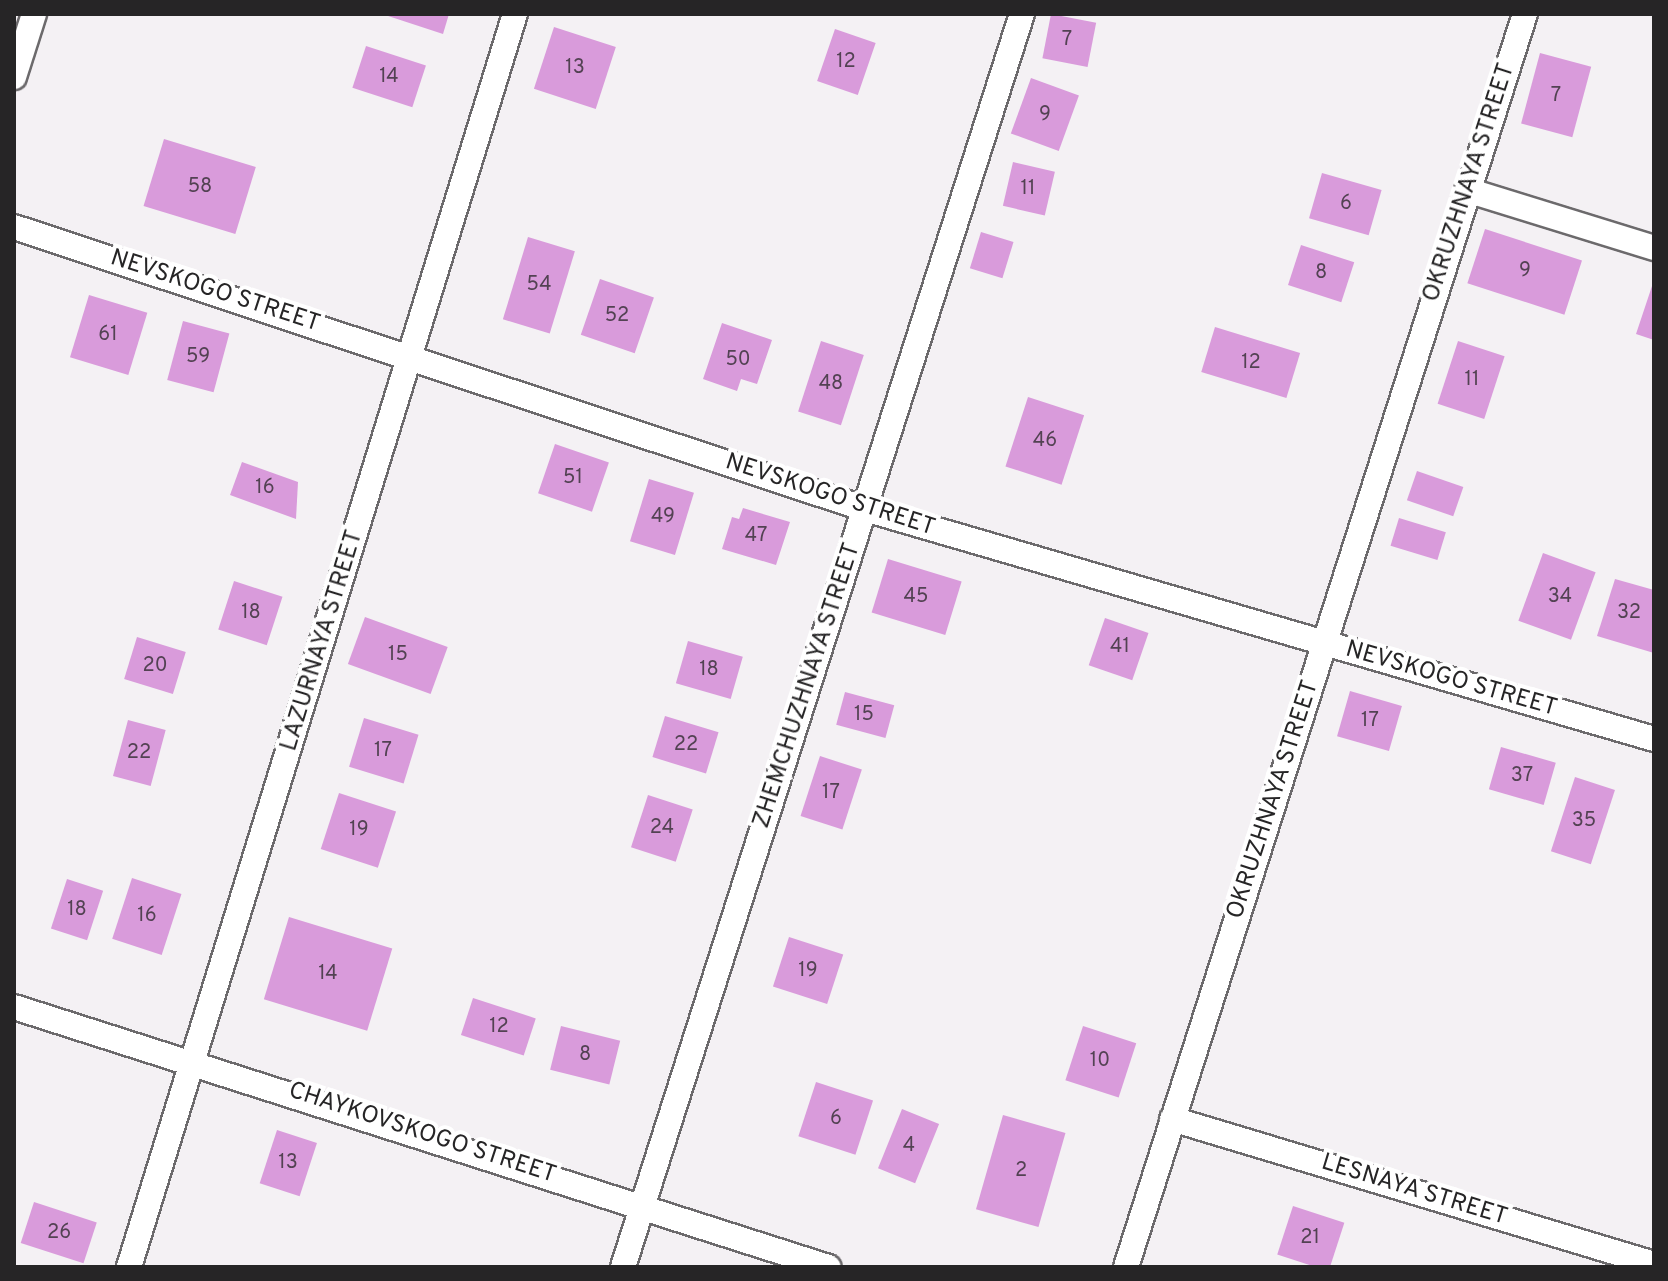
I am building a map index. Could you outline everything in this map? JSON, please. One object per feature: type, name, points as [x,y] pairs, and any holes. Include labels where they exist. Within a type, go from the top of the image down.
[{"type":"street","points":[[14,77],[34,14]]},
{"type":"street","name":"LAZURNAYA STREET","points":[[129,1267],[515,14]]},
{"type":"street","name":"ZHEMCHUZHNAYA STREET","points":[[623,1267],[1022,14]]},
{"type":"street","name":"OKRUZHNAYA STREET","points":[[1126,1267],[1525,14]]},
{"type":"street","points":[[1467,190],[1654,248]]},
{"type":"street","name":"NEVSKOGO STREET","points":[[14,227],[411,355],[865,509],[1654,739]]},
{"type":"street","name":"CHAYKOVSKOGO STREET","points":[[14,1007],[193,1061],[828,1267]]},
{"type":"street","name":"LESNAYA STREET","points":[[1172,1119],[1654,1264]]},
{"type":"building","points":[[382,14],[449,14],[443,34]]},
{"type":"building","points":[[1051,14],[1096,23],[1088,67],[1042,58]]},
{"type":"building","points":[[554,27],[616,47],[596,109],[534,89]]},
{"type":"building","points":[[835,29],[876,43],[858,95],[817,81]]},
{"type":"building","points":[[366,46],[426,65],[412,107],[352,88]]},
{"type":"building","points":[[1540,53],[1591,67],[1572,137],[1521,124]]},
{"type":"building","points":[[1031,78],[1079,95],[1059,151],[1011,133]]},
{"type":"building","points":[[164,139],[256,167],[235,234],[144,206]]},
{"type":"building","points":[[1013,162],[1055,172],[1045,216],[1003,206]]},
{"type":"building","points":[[1322,173],[1382,190],[1369,235],[1309,218]]},
{"type":"building","points":[[1485,229],[1582,261],[1564,315],[1467,283]]},
{"type":"building","points":[[981,232],[1014,242],[1002,278],[970,268]]},
{"type":"building","points":[[528,237],[575,251],[550,334],[503,319]]},
{"type":"building","points":[[1301,245],[1354,262],[1341,302],[1288,285]]},
{"type":"building","points":[[600,279],[654,298],[635,353],[581,335]]},
{"type":"building","points":[[1654,283],[1654,340],[1636,334]]},
{"type":"building","points":[[89,295],[147,313],[128,375],[70,357]]},
{"type":"building","points":[[183,321],[229,333],[214,392],[167,380]]},
{"type":"building","points":[[722,323],[772,340],[757,384],[741,379],[737,391],[703,379]]},
{"type":"building","points":[[1215,327],[1300,353],[1286,398],[1201,372]]},
{"type":"building","points":[[821,341],[864,355],[841,425],[798,411]]},
{"type":"building","points":[[1458,341],[1505,356],[1484,419],[1438,404]]},
{"type":"building","points":[[1028,397],[1084,415],[1062,485],[1005,466]]},
{"type":"building","points":[[555,444],[609,463],[592,512],[538,493]]},
{"type":"building","points":[[242,462],[298,482],[296,519],[230,495]]},
{"type":"building","points":[[1417,471],[1463,487],[1453,516],[1407,500]]},
{"type":"building","points":[[649,479],[694,493],[675,555],[630,541]]},
{"type":"building","points":[[743,508],[790,522],[776,565],[722,549],[732,517],[739,519]]},
{"type":"building","points":[[1399,518],[1446,532],[1437,560],[1391,546]]},
{"type":"building","points":[[1543,553],[1596,572],[1571,640],[1518,621]]},
{"type":"building","points":[[888,559],[962,582],[945,635],[872,613]]},
{"type":"building","points":[[1615,579],[1654,590],[1654,653],[1597,636]]},
{"type":"building","points":[[234,581],[283,597],[267,645],[218,630]]},
{"type":"building","points":[[365,617],[448,647],[431,694],[348,664]]},
{"type":"building","points":[[1105,618],[1148,633],[1132,680],[1089,665]]},
{"type":"building","points":[[137,637],[186,652],[173,694],[124,679]]},
{"type":"building","points":[[688,641],[743,657],[731,699],[676,683]]},
{"type":"building","points":[[1350,691],[1402,706],[1389,751],[1337,736]]},
{"type":"building","points":[[845,692],[894,705],[885,738],[836,725]]},
{"type":"building","points":[[665,716],[719,732],[706,773],[652,757]]},
{"type":"building","points":[[364,718],[419,735],[404,783],[349,767]]},
{"type":"building","points":[[128,720],[166,730],[151,786],[113,776]]},
{"type":"building","points":[[1501,747],[1556,763],[1544,805],[1489,789]]},
{"type":"building","points":[[820,756],[862,770],[842,830],[801,816]]},
{"type":"building","points":[[1575,777],[1615,790],[1591,864],[1551,851]]},
{"type":"building","points":[[339,793],[396,812],[378,868],[321,849]]},
{"type":"building","points":[[648,795],[693,810],[676,862],[631,847]]},
{"type":"building","points":[[132,878],[181,894],[162,955],[112,939]]},
{"type":"building","points":[[67,879],[103,891],[87,940],[51,928]]},
{"type":"building","points":[[289,917],[392,949],[367,1031],[264,999]]},
{"type":"building","points":[[789,937],[843,955],[827,1004],[773,986]]},
{"type":"building","points":[[473,998],[536,1018],[524,1055],[461,1035]]},
{"type":"building","points":[[561,1026],[620,1041],[609,1084],[550,1070]]},
{"type":"building","points":[[1083,1026],[1136,1043],[1119,1098],[1065,1080]]},
{"type":"building","points":[[816,1082],[873,1101],[855,1155],[798,1136]]},
{"type":"building","points":[[902,1109],[939,1124],[915,1183],[878,1168]]},
{"type":"building","points":[[1003,1115],[1065,1133],[1038,1227],[976,1209]]},
{"type":"building","points":[[277,1130],[317,1143],[300,1196],[260,1183]]},
{"type":"building","points":[[34,1202],[97,1222],[83,1263],[21,1243]]},
{"type":"building","points":[[1293,1206],[1344,1223],[1330,1267],[1316,1267],[1277,1255]]}]
